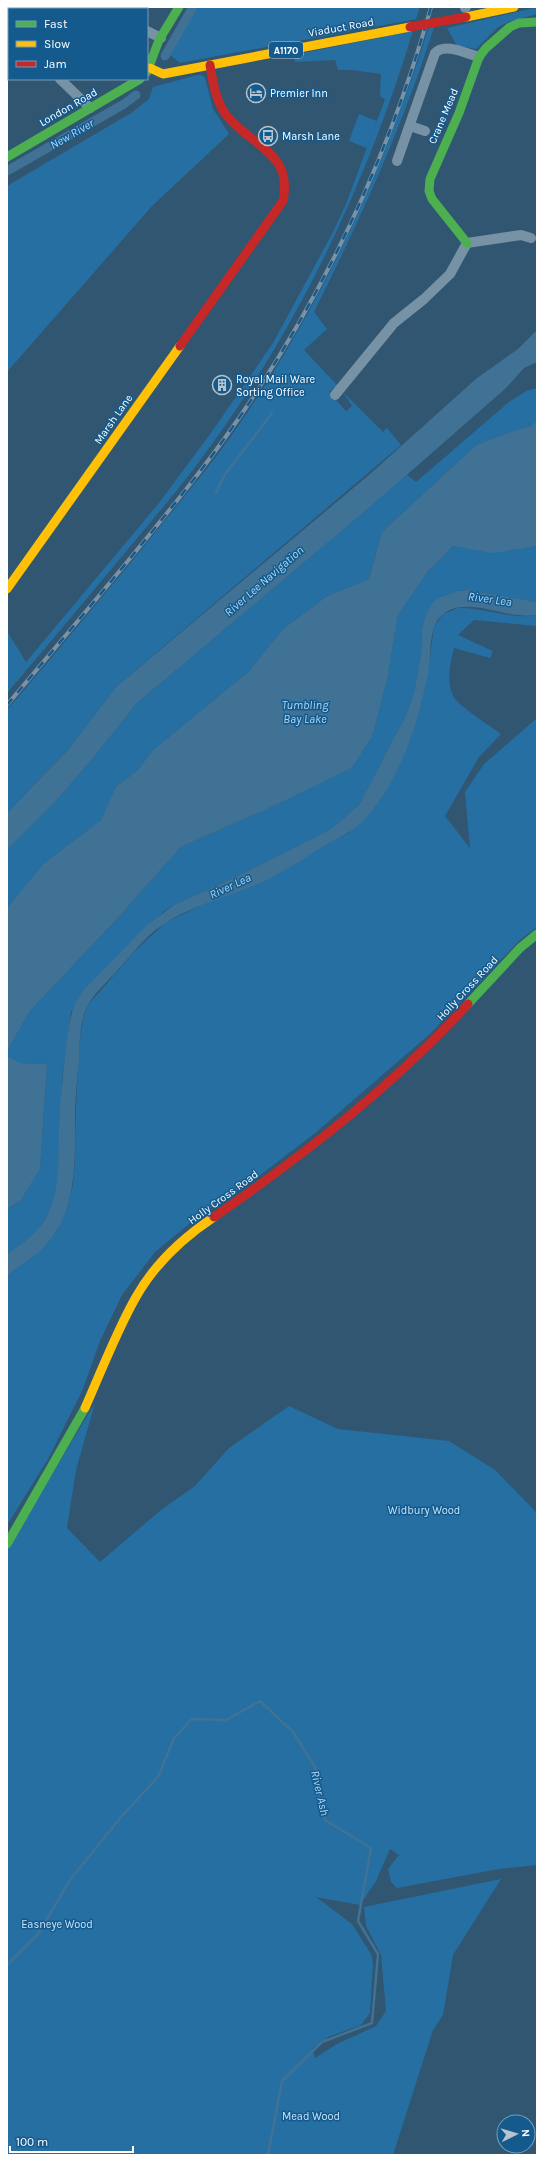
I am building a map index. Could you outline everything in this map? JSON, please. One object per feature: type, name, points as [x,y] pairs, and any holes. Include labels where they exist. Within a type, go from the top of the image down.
[{"type":"street","points":[[149,70],[151,59],[160,38],[179,7]]},
{"type":"street","name":"Viaduct Road","points":[[149,70],[163,74],[410,27],[466,11],[514,7]]},
{"type":"street","name":"Crane Mead","points":[[467,243],[432,199],[428,185],[437,161],[459,113],[479,57],[486,48],[510,27],[519,23],[537,22]]},
{"type":"street","points":[[148,31],[160,38]]},
{"type":"street","points":[[397,161],[438,50],[447,48],[479,57]]},
{"type":"street","name":"Marsh Lane","points":[[7,589],[283,201],[286,186],[283,171],[277,160],[234,124],[223,109],[210,65]]},
{"type":"street","points":[[61,80],[90,108]]},
{"type":"street","name":"London Road","points":[[7,156],[138,80]]},
{"type":"street","points":[[410,126],[425,131]]},
{"type":"street","points":[[335,395],[394,323],[424,299],[450,274],[467,243],[521,235],[532,238]]},
{"type":"street","name":"Holly Cross Road","points":[[7,1544],[81,1417],[136,1297],[153,1272],[177,1247],[202,1225],[280,1171],[372,1097],[431,1043],[520,948],[537,934]]},
{"type":"green space","points":[[198,7],[420,7],[416,19],[180,63],[170,55]]},
{"type":"green space","points":[[534,8],[537,9],[537,14],[508,22],[497,28],[476,49],[457,46],[447,28]]},
{"type":"green space","points":[[434,27],[409,100],[380,172],[348,243],[314,312],[327,329],[304,350],[337,385],[329,392],[346,411],[352,406],[343,392],[383,432],[387,428],[401,445],[116,687],[68,750],[7,813],[7,710],[200,478],[263,389],[320,291],[345,240],[369,189],[390,136],[428,29]]},
{"type":"green space","points":[[413,31],[375,140],[354,193],[330,246],[304,297],[245,396],[212,444],[172,497],[7,693],[7,631],[26,662],[159,503],[213,430],[273,343],[333,232],[346,204],[385,99],[380,96],[381,74],[352,70],[338,70],[335,60],[295,62],[293,55]]},
{"type":"green space","points":[[202,75],[205,78],[213,109],[229,134],[152,206],[7,372],[7,186],[131,113],[149,99],[153,87]]},
{"type":"green space","points":[[359,114],[377,121],[367,148],[349,141]]},
{"type":"green space","points":[[537,388],[537,420],[533,426],[513,431],[476,445],[382,532],[369,579],[327,596],[283,629],[248,672],[153,750],[137,771],[116,786],[101,820],[44,863],[7,908],[7,850],[54,803],[93,758],[137,703],[407,475],[416,482],[509,402],[526,391]]},
{"type":"green space","points":[[453,546],[493,552],[537,546],[537,602],[468,590],[458,591],[438,598],[425,617],[422,630],[421,654],[414,693],[407,713],[359,805],[331,829],[246,872],[174,905],[163,912],[71,1012],[62,1080],[59,1172],[56,1192],[51,1209],[35,1234],[23,1245],[7,1254],[7,1209],[21,1200],[40,1169],[47,1064],[20,1063],[7,1056],[7,1051],[30,1011],[115,921],[181,847],[276,805],[352,768],[372,737],[387,680],[398,615],[429,570]]},
{"type":"green space","points":[[458,608],[478,609],[517,616],[537,615],[536,626],[474,620],[458,635],[493,651],[490,658],[454,648],[449,675],[450,688],[453,695],[465,708],[501,734],[479,757],[445,816],[470,848],[465,792],[484,764],[537,718],[537,927],[521,939],[431,1033],[314,1134],[255,1179],[200,1215],[155,1252],[122,1295],[100,1341],[83,1389],[48,1459],[7,1525],[7,1276],[44,1247],[56,1232],[68,1205],[73,1184],[75,1162],[76,1104],[80,1038],[83,1019],[88,1005],[135,951],[165,923],[349,833],[400,762],[421,704],[428,670],[434,627],[443,614]]},
{"type":"green space","points":[[95,1403],[76,1470],[67,1528],[100,1562],[161,1510],[195,1486],[229,1448],[289,1406],[338,1429],[449,1441],[495,1470],[537,1513],[537,1865],[499,1869],[397,1888],[391,1882],[388,1869],[399,1855],[390,1849],[376,1881],[360,1905],[316,1897],[352,1924],[371,1954],[373,1963],[370,2013],[361,2025],[328,2037],[312,2049],[315,2058],[337,2044],[376,2026],[386,2011],[381,1955],[366,1926],[364,1907],[501,1879],[453,1955],[443,2015],[433,2030],[393,2155],[7,2155],[7,1549]]},
{"type":"water","name":"River Lee Navigation","points":[[537,330],[537,362],[524,368],[506,388],[385,494],[137,703],[93,758],[54,803],[7,850],[7,813],[68,750],[116,687],[370,474],[477,378],[518,349]]},
{"type":"water","name":"Tumbling Bay Lake","points":[[537,420],[537,546],[493,553],[453,546],[429,570],[398,615],[387,680],[372,737],[352,768],[276,805],[181,847],[115,921],[30,1011],[7,1051],[7,908],[44,863],[101,820],[116,786],[137,771],[153,750],[248,672],[283,629],[327,596],[369,579],[382,532],[476,445],[513,431],[532,426]]},
{"type":"water","name":"River Lea","points":[[468,590],[537,602],[537,615],[516,615],[483,608],[462,607],[449,610],[440,618],[433,630],[429,667],[424,693],[419,713],[405,753],[386,791],[360,824],[269,879],[188,911],[164,924],[144,940],[91,1000],[85,1011],[80,1032],[75,1109],[73,1181],[64,1216],[56,1232],[45,1246],[7,1276],[7,1254],[25,1242],[38,1229],[47,1215],[53,1200],[57,1184],[60,1108],[66,1046],[72,1011],[82,992],[146,926],[174,905],[246,872],[331,829],[359,805],[407,713],[414,693],[421,654],[422,630],[425,617],[431,605],[438,598],[458,591]]},
{"type":"water","points":[[7,1056],[20,1063],[47,1064],[40,1169],[21,1200],[7,1209]]},
{"type":"waterway","name":"New River","points":[[165,56],[193,7]]},
{"type":"waterway","name":"New River","points":[[7,171],[124,104],[136,95]]},
{"type":"waterway","points":[[216,493],[224,476],[272,413]]},
{"type":"waterway","name":"River Ash","points":[[7,1965],[38,1934],[70,1880],[121,1817],[158,1777],[174,1738],[192,1719],[226,1720],[260,1701],[293,1732],[315,1767],[325,1820],[371,1848],[358,1921],[378,1954],[372,2023],[322,2042],[282,2081],[268,2155]]},
{"type":"railway","points":[[7,705],[117,575],[214,453],[239,418],[300,322],[327,272],[375,168],[415,61],[431,7]]},
{"type":"traffic: fast","points":[[148,69],[159,40],[179,7]]},
{"type":"traffic: fast","points":[[467,243],[432,199],[429,191],[430,179],[459,113],[479,57],[486,48],[510,27],[519,23],[537,22]]},
{"type":"traffic: fast","points":[[7,157],[138,80]]},
{"type":"traffic: fast","points":[[468,1004],[520,948],[537,934]]},
{"type":"traffic: fast","points":[[7,1544],[85,1408]]},
{"type":"traffic: slow","points":[[466,17],[514,7]]},
{"type":"traffic: slow","points":[[150,68],[163,74],[410,27]]},
{"type":"traffic: slow","points":[[7,589],[180,346]]},
{"type":"traffic: slow","points":[[85,1408],[122,1323],[143,1285],[170,1252],[214,1217]]},
{"type":"traffic: jam","points":[[410,27],[466,17]]},
{"type":"traffic: jam","points":[[180,346],[283,201],[285,185],[282,172],[277,161],[269,152],[238,127],[224,111],[212,79],[210,65]]},
{"type":"traffic: jam","points":[[214,1217],[282,1169],[347,1118],[409,1063],[468,1004]]},
{"type":"place","name":"Premier Inn","points":[[256,93]]},
{"type":"place","name":"Marsh Lane","points":[[268,136]]},
{"type":"place","name":"Royal Mail Ware Sorting Office","points":[[222,385]]},
{"type":"park label","name":"Widbury Wood","points":[[424,1510]]},
{"type":"park label","name":"Easneye Wood","points":[[57,1924]]},
{"type":"park label","name":"Mead Wood","points":[[311,2116]]}]
